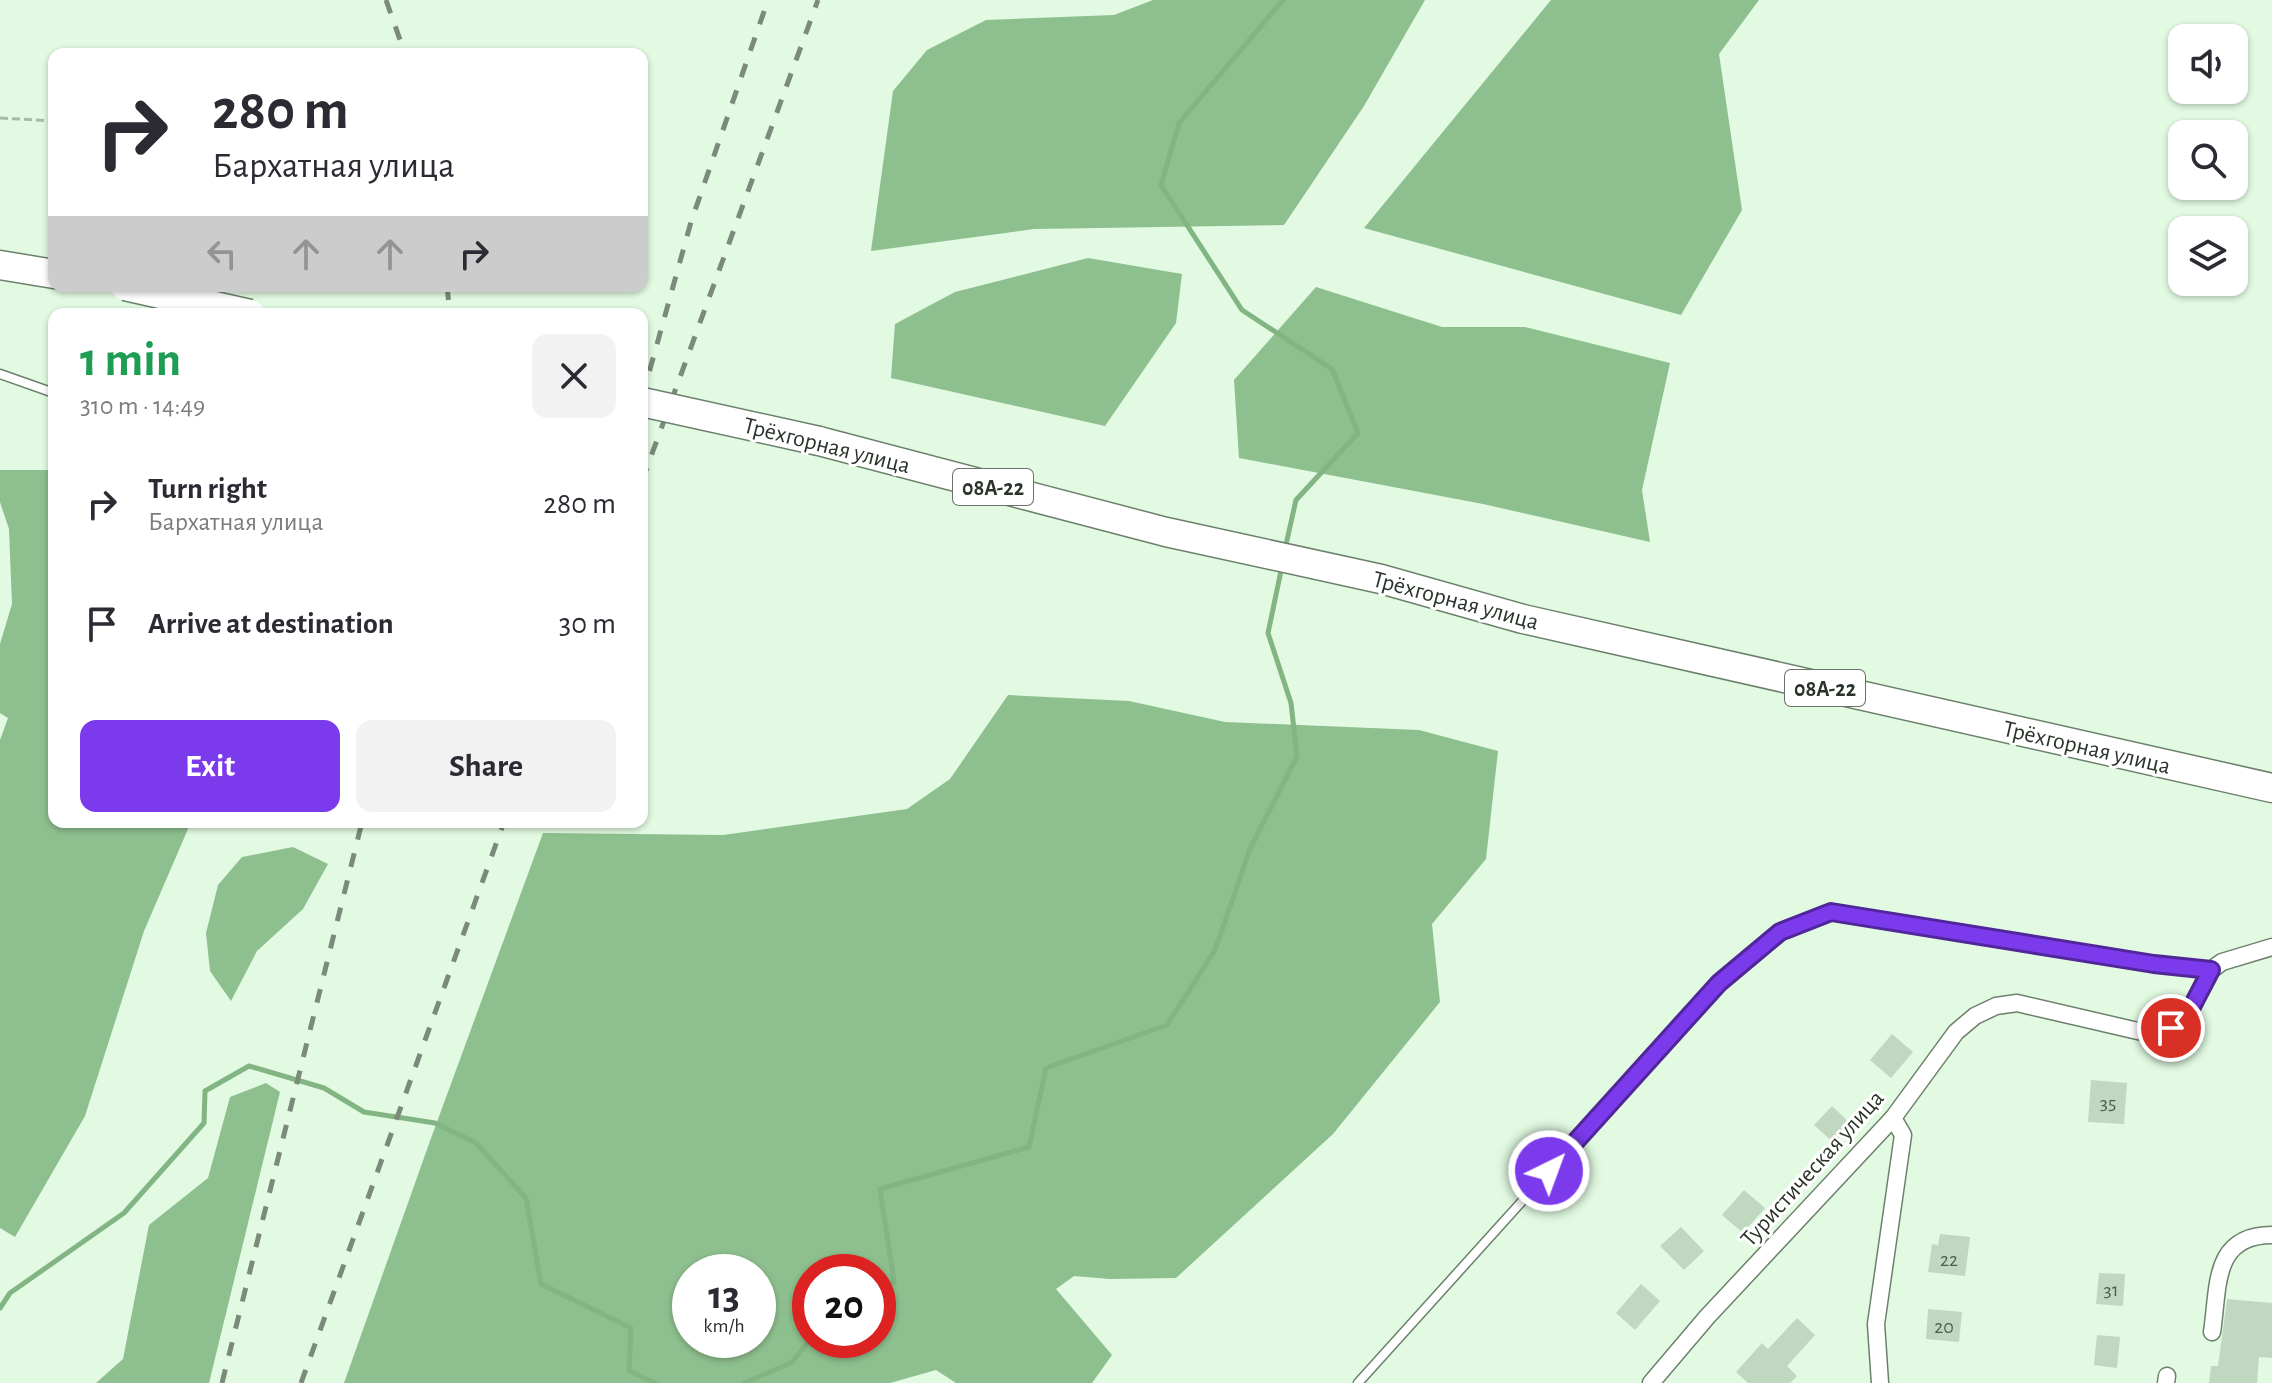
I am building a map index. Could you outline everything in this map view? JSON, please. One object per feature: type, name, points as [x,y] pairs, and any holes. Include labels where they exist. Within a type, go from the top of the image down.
[{"type":"highway","points":[[0,265],[48,273]]},
{"type":"highway","points":[[152,292],[223,308]]},
{"type":"highway","name":"Трёхгорная улица","points":[[648,403],[819,441],[1166,532],[1381,579],[1523,619],[2272,788]]},
{"type":"street","points":[[2211,970],[2222,962],[2272,947]]},
{"type":"street","name":"Туристическая улица","points":[[1651,1383],[1707,1317],[1893,1118],[1956,1032],[1975,1016],[1996,1006],[2017,1003],[2155,1035],[2187,1016],[2211,970]]},
{"type":"street","points":[[1880,1383],[1876,1324],[1903,1135],[1893,1118]]},
{"type":"street","points":[[2212,1332],[2222,1262],[2243,1239],[2272,1235]]},
{"type":"lane","points":[[0,374],[48,391]]},
{"type":"lane","points":[[1358,1383],[1719,983],[1780,932],[1831,912],[2154,964],[2211,970]]},
{"type":"path","points":[[0,118],[48,121]]},
{"type":"green space","points":[[1153,0],[1425,0],[1364,106],[1284,225],[1034,229],[871,251],[893,91],[927,50],[986,20],[1114,15]]},
{"type":"green space","points":[[1551,0],[1759,0],[1719,54],[1742,210],[1681,315],[1364,228]]},
{"type":"green space","points":[[1088,258],[1182,274],[1176,323],[1105,426],[891,378],[895,324],[955,292]]},
{"type":"green space","points":[[1316,287],[1442,327],[1525,327],[1670,363],[1642,490],[1650,542],[1483,504],[1239,458],[1234,380]]},
{"type":"green space","points":[[0,470],[48,470],[48,828],[188,828],[144,931],[85,1116],[15,1237],[0,1228],[0,740],[8,718],[0,713],[0,644],[12,604],[9,529],[0,502]]},
{"type":"green space","points":[[1008,695],[1129,701],[1225,722],[1419,730],[1498,751],[1486,859],[1432,924],[1440,1002],[1333,1134],[1176,1278],[1074,1276],[1056,1289],[1112,1355],[1092,1383],[956,1383],[936,1370],[890,1383],[344,1383],[543,833],[723,835],[907,809],[950,779]]},
{"type":"green space","points":[[293,847],[328,864],[303,909],[257,951],[231,1001],[210,971],[206,933],[218,885],[242,857]]},
{"type":"green space","points":[[266,1083],[280,1092],[209,1383],[96,1383],[123,1359],[149,1225],[208,1178],[230,1097]]},
{"type":"building","points":[[1892,1034],[1913,1052],[1891,1078],[1870,1060]]},
{"type":"building","points":[[2091,1080],[2127,1083],[2124,1124],[2088,1122]]},
{"type":"building","points":[[1832,1106],[1852,1125],[1834,1143],[1814,1125]]},
{"type":"building","points":[[1744,1190],[1765,1208],[1743,1233],[1722,1215]]},
{"type":"building","points":[[1681,1227],[1704,1251],[1684,1270],[1660,1246]]},
{"type":"building","points":[[1940,1234],[1970,1237],[1965,1276],[1928,1272],[1932,1244],[1938,1245]]},
{"type":"building","points":[[2099,1273],[2125,1274],[2123,1306],[2096,1304]]},
{"type":"building","points":[[1641,1284],[1660,1301],[1635,1330],[1616,1313]]},
{"type":"building","points":[[2227,1299],[2272,1303],[2272,1358],[2259,1357],[2257,1383],[2209,1383],[2211,1366],[2218,1366]]},
{"type":"building","points":[[1928,1309],[1962,1312],[1959,1342],[1926,1339]]},
{"type":"building","points":[[1797,1318],[1815,1335],[1787,1366],[1797,1376],[1790,1383],[1748,1383],[1736,1372],[1762,1343],[1768,1349]]},
{"type":"building","points":[[2097,1335],[2120,1337],[2117,1368],[2094,1365]]},
{"type":"waterway","points":[[1283,0],[1179,123],[1161,185],[1242,310],[1332,369],[1358,433],[1296,500],[1285,549]]},
{"type":"waterway","points":[[890,1254],[880,1189],[1029,1147],[1046,1068],[1167,1025],[1215,950],[1250,849],[1297,756],[1291,703],[1268,633],[1282,566]]},
{"type":"waterway","points":[[0,1308],[10,1293],[124,1213],[204,1123],[205,1091],[249,1066],[324,1088],[364,1112],[435,1123],[476,1143],[526,1198],[541,1284],[631,1328],[629,1371],[655,1383]]},
{"type":"waterway","points":[[744,1383],[791,1363],[795,1358]]},
{"type":"railway","points":[[386,0],[403,48]]},
{"type":"railway","points":[[648,376],[691,222],[768,0]]},
{"type":"railway","points":[[648,465],[818,0]]},
{"type":"railway","points":[[448,292],[449,308]]},
{"type":"railway","points":[[222,1383],[361,828]]},
{"type":"railway","points":[[301,1383],[502,828]]},
{"type":"route","points":[[1549,1171],[1719,983],[1780,932],[1831,912],[2154,964],[2211,970],[2187,1016],[2171,1028]]}]
